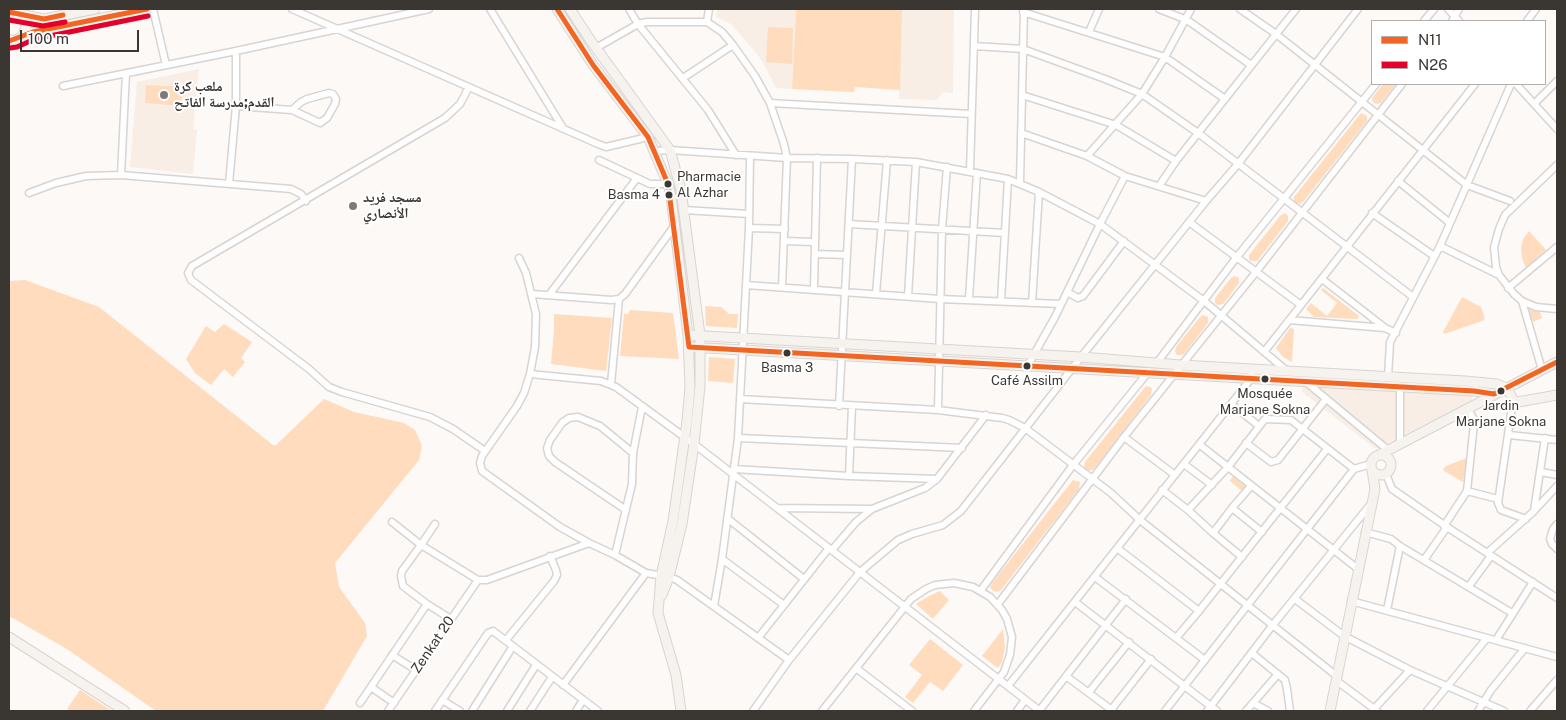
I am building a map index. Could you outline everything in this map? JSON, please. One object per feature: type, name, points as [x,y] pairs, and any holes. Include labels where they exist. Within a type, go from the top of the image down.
[{"type":"street","points":[[9,12],[18,12],[44,19],[95,9]]},
{"type":"street","points":[[12,40],[33,32],[147,9]]},
{"type":"street","points":[[153,9],[166,65]]},
{"type":"street","points":[[292,9],[606,147],[648,137]]},
{"type":"street","points":[[62,86],[429,9]]},
{"type":"street","points":[[490,9],[564,129]]},
{"type":"street","points":[[558,9],[593,65],[648,137],[668,184],[688,335],[690,387],[685,438],[665,576]]},
{"type":"street","points":[[570,9],[670,150],[681,190],[700,335],[700,386],[694,444],[682,524],[658,603],[660,622],[676,675],[681,711]]},
{"type":"street","points":[[629,9],[638,24],[708,110],[736,155]]},
{"type":"street","points":[[707,22],[708,9]]},
{"type":"street","points":[[970,171],[975,9]]},
{"type":"street","points":[[1089,32],[1100,9]]},
{"type":"street","points":[[1159,9],[1186,20],[1251,66]]},
{"type":"street","points":[[1087,156],[1142,94],[1191,9]]},
{"type":"street","points":[[1240,9],[1276,34],[1467,185],[1510,200]]},
{"type":"street","points":[[1159,186],[1176,161],[1296,9]]},
{"type":"street","points":[[753,711],[789,660],[860,572],[898,540],[935,528],[956,516],[1189,222],[1238,164],[1358,9]]},
{"type":"street","points":[[1425,20],[1434,9]]},
{"type":"street","points":[[1448,9],[1455,20]]},
{"type":"street","points":[[1455,20],[1459,9]]},
{"type":"street","points":[[1020,183],[1024,10],[1165,57],[1225,99]]},
{"type":"street","points":[[12,40],[23,36],[26,27],[26,22],[18,12]]},
{"type":"street","points":[[596,48],[638,24],[647,22],[707,22],[722,32],[733,45],[755,76],[770,103],[787,158],[782,287]]},
{"type":"street","points":[[683,78],[733,45]]},
{"type":"street","points":[[974,46],[1023,49],[1142,94],[1198,133],[1413,297]]},
{"type":"street","points":[[229,184],[236,106],[236,51]]},
{"type":"street","points":[[121,175],[126,74]]},
{"type":"street","points":[[1535,103],[1557,81]]},
{"type":"street","points":[[980,590],[1073,465],[1375,85]]},
{"type":"street","points":[[998,604],[1124,437],[1222,316],[1401,85]]},
{"type":"street","points":[[1264,352],[1474,85]]},
{"type":"street","points":[[1388,377],[1390,342],[1440,246],[1511,85]]},
{"type":"street","points":[[1517,85],[1557,129]]},
{"type":"street","points":[[469,87],[460,104],[446,118],[192,266],[189,270],[190,278],[309,368],[329,387],[438,420],[485,451]]},
{"type":"street","points":[[236,106],[292,110],[323,123],[335,104],[336,98],[333,94],[329,93],[307,99],[292,110]]},
{"type":"street","points":[[1022,95],[1116,125],[1176,161]]},
{"type":"street","points":[[770,103],[971,114]]},
{"type":"street","points":[[1021,133],[1087,156],[1125,176],[1206,201]]},
{"type":"street","points":[[655,151],[670,150],[787,158],[916,162],[970,171],[1020,183],[1100,224],[1204,301],[1287,371]]},
{"type":"street","points":[[714,606],[738,438],[749,228],[750,156]]},
{"type":"street","points":[[814,289],[817,158]]},
{"type":"street","points":[[839,406],[852,159]]},
{"type":"street","points":[[599,160],[650,184],[668,184]]},
{"type":"street","points":[[876,294],[887,160]]},
{"type":"street","points":[[908,296],[916,162]]},
{"type":"street","points":[[1557,165],[1502,220],[1494,247],[1496,267],[1508,288],[1522,301],[1536,307],[1557,309]]},
{"type":"street","points":[[938,410],[942,229],[947,167]]},
{"type":"street","points":[[969,299],[977,173]]},
{"type":"street","points":[[29,193],[56,182],[86,176],[121,175],[294,190],[301,194],[306,201]]},
{"type":"street","points":[[1028,367],[1125,176]]},
{"type":"street","points":[[549,295],[637,178]]},
{"type":"street","points":[[1001,301],[1008,179]]},
{"type":"street","points":[[1398,181],[1450,223]]},
{"type":"street","points":[[1032,303],[1039,192]]},
{"type":"street","points":[[684,210],[749,214]]},
{"type":"street","points":[[1372,213],[1434,256]]},
{"type":"street","points":[[1189,222],[1301,305]]},
{"type":"street","points":[[849,224],[1005,233]]},
{"type":"street","points":[[532,294],[619,299],[625,294],[675,226]]},
{"type":"street","points":[[749,228],[785,229]]},
{"type":"street","points":[[784,241],[814,242]]},
{"type":"street","points":[[1067,292],[1078,298],[1083,296],[1124,241]]},
{"type":"street","points":[[1440,246],[1499,275]]},
{"type":"street","points":[[1508,288],[1557,247]]},
{"type":"street","points":[[815,254],[847,255]]},
{"type":"street","points":[[519,258],[532,294],[536,314],[535,347],[524,393],[485,451],[480,463],[482,471],[560,527],[646,573],[676,580],[789,660]]},
{"type":"street","points":[[1322,279],[1385,328],[1396,333]]},
{"type":"street","points":[[746,285],[940,299],[1061,304]]},
{"type":"street","points":[[611,384],[619,299]]},
{"type":"street","points":[[1522,301],[1542,370]]},
{"type":"street","points":[[1289,320],[1385,328]]},
{"type":"street","points":[[688,335],[1081,357],[1181,365],[1497,384],[1507,388],[1513,400],[1498,507],[1501,510],[1526,519]]},
{"type":"street","points":[[689,347],[1250,380],[1474,391],[1494,394]]},
{"type":"street","points":[[1330,711],[1374,489],[1372,467],[1377,456],[1557,362]]},
{"type":"street","points":[[1008,686],[1076,602],[1162,490],[1200,445],[1250,380],[1252,369]]},
{"type":"street","points":[[530,374],[601,381],[611,384],[734,472],[830,549],[1040,711],[1126,599]]},
{"type":"street","points":[[1306,382],[1388,450]]},
{"type":"street","points":[[1374,489],[1390,469],[1392,453],[1398,444],[1400,387]]},
{"type":"street","points":[[1513,400],[1518,402],[1557,395]]},
{"type":"street","points":[[740,399],[938,410],[1002,418],[1025,428],[1111,493],[1140,520],[1375,710],[1410,670]]},
{"type":"street","points":[[1246,443],[1271,462],[1278,460],[1326,399]]},
{"type":"street","points":[[1231,404],[1259,426]]},
{"type":"street","points":[[849,476],[852,406]]},
{"type":"street","points":[[615,555],[632,484],[633,453],[642,407]]},
{"type":"street","points":[[1424,560],[1467,491],[1474,423],[1468,408]]},
{"type":"street","points":[[758,638],[804,579],[856,522],[872,509],[924,488],[937,479],[986,416]]},
{"type":"street","points":[[626,510],[554,462],[548,456],[547,448],[550,440],[562,423],[569,418],[578,417],[600,426],[633,453]]},
{"type":"street","points":[[1188,510],[1228,467],[1265,419],[1291,420],[1354,468],[1372,467]]},
{"type":"street","points":[[1509,435],[1557,440]]},
{"type":"street","points":[[1124,437],[1175,475]]},
{"type":"street","points":[[738,438],[962,448]]},
{"type":"street","points":[[1533,512],[1545,438]]},
{"type":"street","points":[[1200,445],[1358,570]]},
{"type":"street","points":[[1176,638],[1327,449]]},
{"type":"street","points":[[1377,456],[1386,457],[1390,462]]},
{"type":"street","points":[[1184,464],[1212,485]]},
{"type":"street","points":[[1372,467],[1377,474],[1385,474]]},
{"type":"street","points":[[1164,711],[1354,468]]},
{"type":"street","points":[[734,472],[937,479]]},
{"type":"street","points":[[1540,472],[1557,475]]},
{"type":"street","points":[[1385,474],[1392,489],[1489,555],[1557,598]]},
{"type":"street","points":[[1213,533],[1251,486]]},
{"type":"street","points":[[1469,586],[1489,555],[1557,486]]},
{"type":"street","points":[[1162,490],[1242,557]]},
{"type":"street","points":[[1467,491],[1498,499]]},
{"type":"street","points":[[1076,602],[1185,685],[1212,710],[1272,626],[1371,504]]},
{"type":"street","points":[[778,508],[872,509]]},
{"type":"street","points":[[1232,508],[1262,532]]},
{"type":"street","points":[[727,518],[804,579]]},
{"type":"street","points":[[392,522],[422,545],[478,580],[487,580],[589,543]]},
{"type":"street","points":[[435,524],[402,571],[401,576],[403,586],[451,619]]},
{"type":"street","points":[[1557,524],[1553,529],[1550,539],[1557,549]]},
{"type":"street","points":[[1365,532],[1391,539],[1512,613]]},
{"type":"street","points":[[1387,610],[1400,546]]},
{"type":"street","points":[[1117,548],[1199,611]]},
{"type":"street","points":[[506,640],[554,581],[557,575],[550,556]]},
{"type":"street","points":[[722,559],[784,605]]},
{"type":"street","points":[[563,686],[646,573]]},
{"type":"street","points":[[1095,577],[1204,660]]},
{"type":"street","name":"Zenkat 20","points":[[388,711],[478,580]]},
{"type":"street","points":[[1496,640],[1533,582]]},
{"type":"street","points":[[822,711],[905,605],[926,589],[945,584],[964,584],[980,590],[998,604],[1010,628],[1012,646],[1008,664],[974,711]]},
{"type":"street","points":[[1295,599],[1344,636],[1410,670],[1504,711]]},
{"type":"street","points":[[1351,601],[1557,657]]},
{"type":"street","points":[[360,703],[427,604]]},
{"type":"street","points":[[435,711],[490,631],[497,632],[536,665],[598,711]]},
{"type":"street","points":[[9,637],[125,711]]},
{"type":"street","points":[[1427,711],[1487,638]]},
{"type":"street","points":[[1089,692],[1129,642]]},
{"type":"street","points":[[472,711],[513,646]]},
{"type":"street","points":[[1478,711],[1499,679],[1526,648]]},
{"type":"street","points":[[1253,654],[1285,680],[1290,711]]},
{"type":"street","points":[[392,655],[416,670]]},
{"type":"street","points":[[1066,676],[1112,711],[1151,659]]},
{"type":"street","points":[[507,711],[536,665]]},
{"type":"street","points":[[856,668],[912,711]]},
{"type":"street","points":[[1246,711],[1278,674]]},
{"type":"street","points":[[530,711],[552,677]]},
{"type":"street","points":[[1530,711],[1557,680]]},
{"type":"street","points":[[370,687],[394,703]]},
{"type":"street","points":[[442,700],[460,711]]},
{"type":"street","points":[[576,711],[583,700]]},
{"type":"street","points":[[1017,711],[1025,700]]},
{"type":"street","points":[[1253,702],[1268,711]]},
{"type":"shaded area","points":[[717,9],[796,9],[792,89],[776,88],[758,55],[731,24],[716,17]]},
{"type":"shaded area","points":[[796,9],[902,9],[900,90],[855,87],[854,92],[792,89]]},
{"type":"shaded area","points":[[902,10],[954,10],[953,93],[943,92],[937,100],[899,99]]},
{"type":"shaded area","points":[[768,27],[793,28],[792,64],[766,62]]},
{"type":"shaded area","points":[[199,69],[193,129],[197,130],[193,174],[130,167],[137,82]]},
{"type":"shaded area","name":"ملعب كرة القدم;مدرسة الفاتح","points":[[146,85],[182,87],[181,106],[145,103]]},
{"type":"shaded area","points":[[1382,85],[1395,85],[1381,103],[1376,104],[1372,98]]},
{"type":"shaded area","points":[[1361,113],[1367,116],[1367,121],[1303,202],[1300,204],[1294,203],[1294,197]]},
{"type":"shaded area","points":[[1285,213],[1288,216],[1288,221],[1257,261],[1251,261],[1249,255],[1280,216]]},
{"type":"shaded area","points":[[1529,231],[1546,250],[1526,268],[1521,248],[1523,239]]},
{"type":"shaded area","points":[[1232,277],[1239,278],[1239,283],[1223,304],[1217,305],[1215,298]]},
{"type":"shaded area","points":[[25,280],[99,307],[273,445],[276,445],[324,399],[354,412],[404,423],[415,430],[422,446],[419,460],[335,563],[339,587],[365,623],[367,636],[323,711],[156,711],[67,649],[9,616],[9,281]]},
{"type":"shaded area","points":[[1323,288],[1359,316],[1357,319],[1314,317],[1306,309],[1311,303],[1327,316],[1337,303],[1321,290]]},
{"type":"shaded area","points":[[1462,297],[1481,307],[1485,319],[1444,334],[1443,332]]},
{"type":"shaded area","points":[[705,306],[721,307],[729,314],[738,314],[737,328],[706,326]]},
{"type":"shaded area","points":[[630,310],[673,313],[679,359],[620,356],[624,314],[628,314]]},
{"type":"shaded area","points":[[1530,310],[1540,312],[1542,318],[1533,322]]},
{"type":"shaded area","points":[[554,314],[612,318],[606,371],[551,364]]},
{"type":"shaded area","points":[[1203,315],[1208,317],[1208,323],[1184,354],[1177,355],[1175,352],[1176,347]]},
{"type":"shaded area","points":[[224,324],[252,342],[241,358],[245,362],[233,377],[224,369],[211,385],[195,373],[186,359],[206,326],[215,332]]},
{"type":"shaded area","points":[[1290,328],[1294,329],[1292,362],[1283,357],[1276,348]]},
{"type":"shaded area","points":[[709,357],[735,359],[733,383],[708,381]]},
{"type":"shaded area","points":[[1302,385],[1472,395],[1472,401],[1376,449],[1302,392]]},
{"type":"shaded area","points":[[1146,386],[1152,388],[1151,395],[1094,469],[1086,470],[1084,467],[1085,462]]},
{"type":"shaded area","points":[[1467,458],[1463,482],[1444,471],[1443,469],[1446,466]]},
{"type":"shaded area","points":[[1233,476],[1246,487],[1242,491],[1230,481]]},
{"type":"shaded area","points":[[1073,480],[1080,482],[1079,489],[1001,590],[998,592],[993,591],[990,587],[992,583]]},
{"type":"shaded area","points":[[940,591],[949,600],[933,619],[916,604]]},
{"type":"shaded area","points":[[1003,629],[1005,648],[1002,662],[998,668],[982,656]]},
{"type":"shaded area","points":[[930,639],[963,665],[943,691],[930,682],[913,703],[905,697],[922,675],[909,665]]},
{"type":"shaded area","points":[[80,690],[112,711],[71,711],[67,709]]},
{"type":"transit line","name":"N11","points":[[9,41],[33,32],[147,9]]},
{"type":"transit line","name":"N11","points":[[557,9],[593,65],[648,137],[668,184],[689,347],[1474,391],[1494,394],[1557,362]]},
{"type":"transit line","name":"N11","points":[[9,12],[44,19],[63,15]]},
{"type":"transit line","name":"N26","points":[[10,48],[35,39],[148,16]]},
{"type":"transit line","name":"N26","points":[[9,20],[43,26],[65,22]]},
{"type":"place","name":"ملعب كرة القدم;مدرسة الفاتح","points":[[164,95]]},
{"type":"place","name":"Pharmacie Al Azhar","points":[[668,184]]},
{"type":"place","name":"Basma 4","points":[[669,195]]},
{"type":"place","name":"مسجد فريد الأنصاري","points":[[353,206]]},
{"type":"place","name":"Basma 3","points":[[787,353]]},
{"type":"place","name":"Café Assilm","points":[[1027,366]]},
{"type":"place","name":"Mosquée Marjane Sokna","points":[[1265,379]]},
{"type":"place","name":"Jardin Marjane Sokna","points":[[1501,391]]}]
